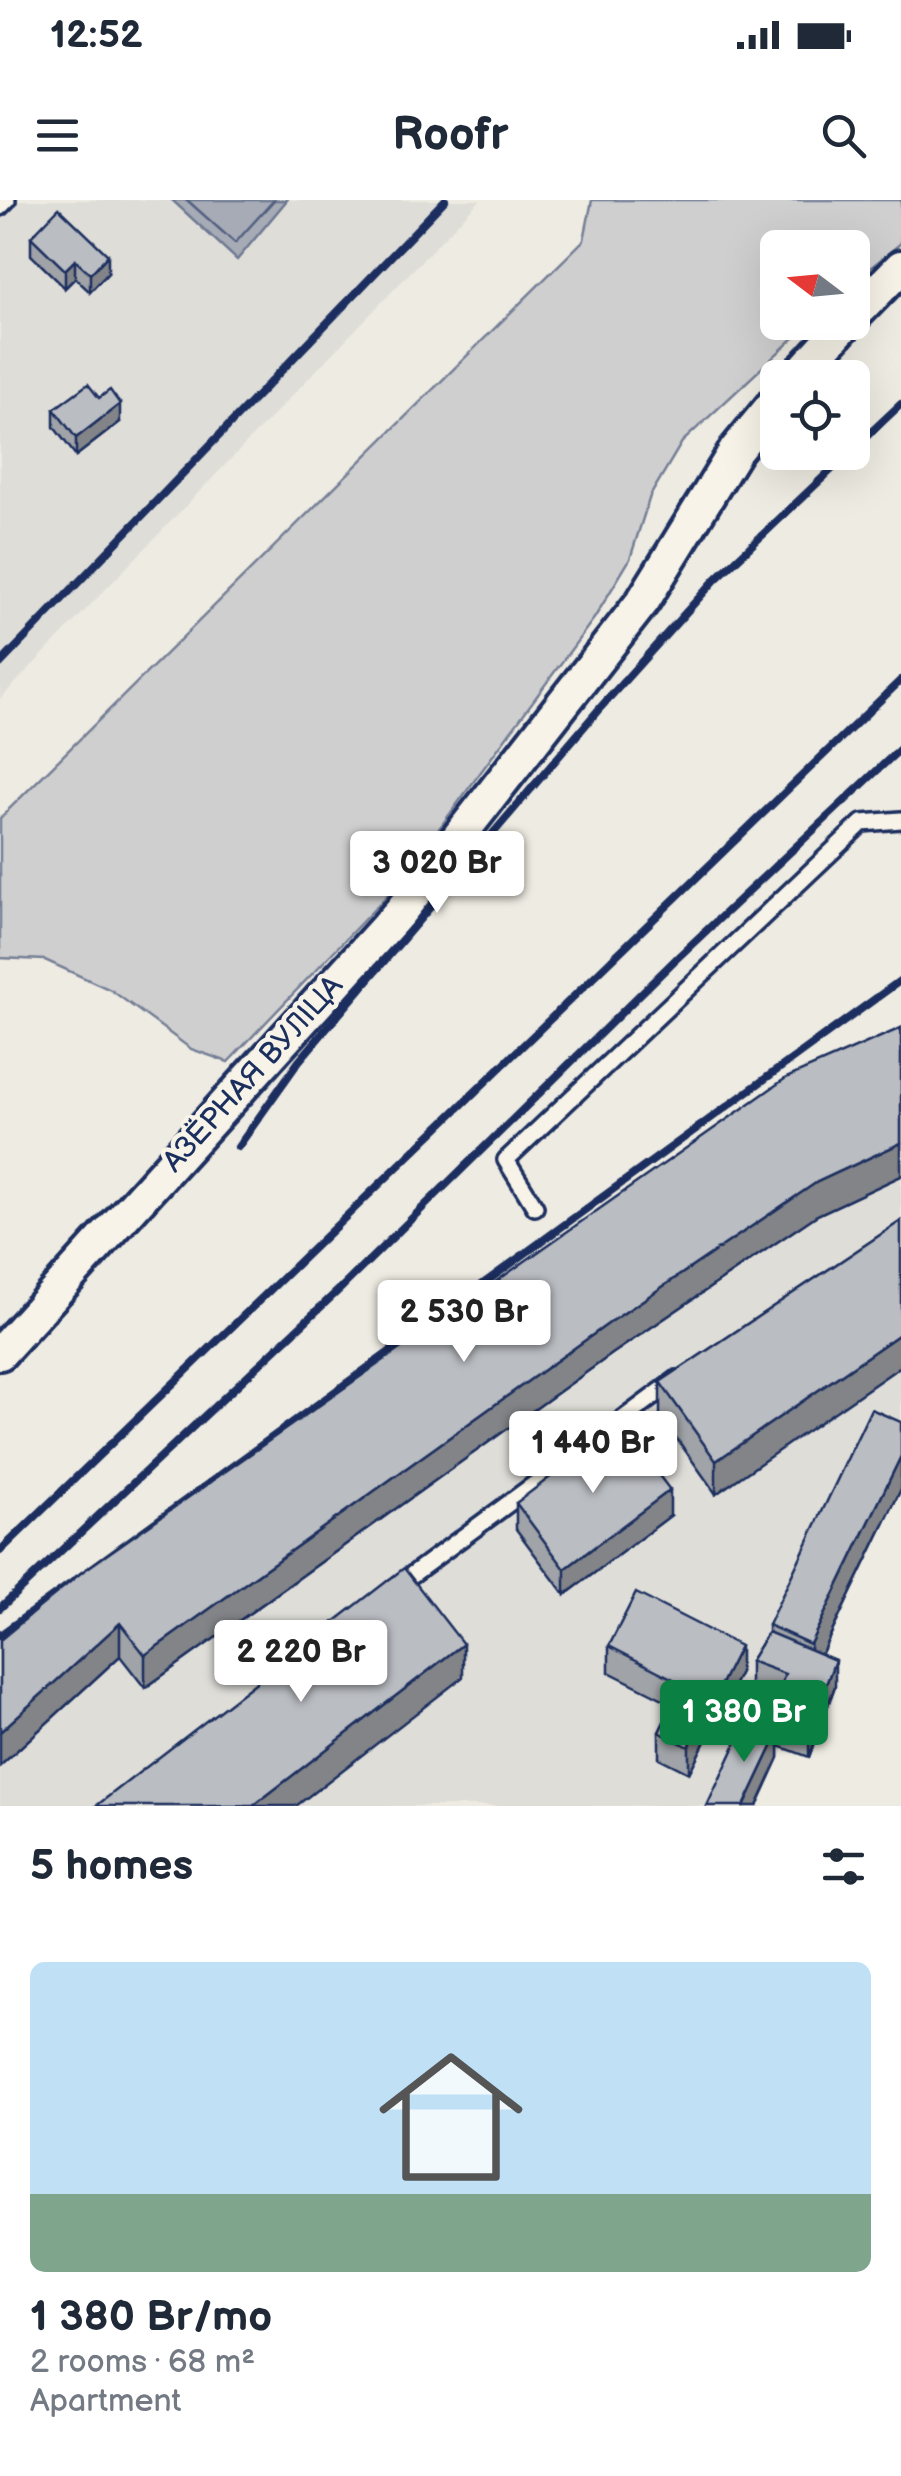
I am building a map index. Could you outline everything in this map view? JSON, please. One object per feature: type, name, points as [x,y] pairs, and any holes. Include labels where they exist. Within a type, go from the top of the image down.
[{"type":"street","points":[[870,299],[901,267]]},
{"type":"street","points":[[812,360],[831,340]]},
{"type":"street","name":"АЗЁРНАЯ ВУЛІЦА","points":[[0,1353],[400,912],[643,601],[736,450],[760,421]]},
{"type":"lane","points":[[0,207],[6,200]]},
{"type":"lane","points":[[535,1208],[506,1160],[862,823],[901,820]]},
{"type":"lane","points":[[374,1604],[694,1368]]},
{"type":"shaded area","points":[[0,200],[480,200],[0,699]]},
{"type":"shaded area","points":[[592,200],[901,200],[901,243],[870,268],[870,230],[760,230],[760,340],[792,340],[770,360],[760,360],[760,369],[682,442],[650,496],[630,559],[595,617],[399,883],[228,1062],[191,1049],[111,990],[45,960],[0,958],[0,818],[584,240]]},
{"type":"shaded area","points":[[901,1061],[901,1489],[810,1676],[809,1757],[784,1749],[757,1806],[0,1806],[0,1673]]},
{"type":"water","points":[[172,200],[287,200],[237,260]]},
{"type":"building","points":[[59,208],[108,255],[90,274],[75,260],[65,270],[31,237]]},
{"type":"building","points":[[88,384],[99,398],[110,390],[120,404],[76,438],[54,409]]},
{"type":"building","points":[[901,1028],[901,1143],[817,1182],[612,1321],[145,1655],[120,1623],[0,1732],[0,1640],[82,1572],[786,1078]]},
{"type":"building","points":[[901,1221],[901,1333],[716,1461],[660,1382]]},
{"type":"building","points":[[871,1409],[901,1422],[901,1456],[810,1644],[768,1625]]},
{"type":"building","points":[[620,1424],[670,1490],[565,1569],[516,1503]]},
{"type":"building","points":[[404,1568],[463,1644],[253,1806],[96,1806]]},
{"type":"building","points":[[636,1593],[740,1646],[689,1747],[659,1732],[683,1684],[609,1646]]},
{"type":"building","points":[[768,1632],[835,1660],[809,1731],[769,1717],[785,1674],[750,1661]]},
{"type":"building","points":[[748,1718],[779,1732],[744,1806],[707,1806]]},
{"type":"railway","points":[[0,664],[445,200]]},
{"type":"railway","points":[[870,433],[901,404]]},
{"type":"railway","points":[[238,1147],[299,1061],[600,708],[715,580],[831,470]]},
{"type":"railway","points":[[0,1551],[901,680]]},
{"type":"railway","points":[[0,1608],[343,1286],[676,959],[901,748]]},
{"type":"railway","points":[[0,1635],[901,980]]}]
